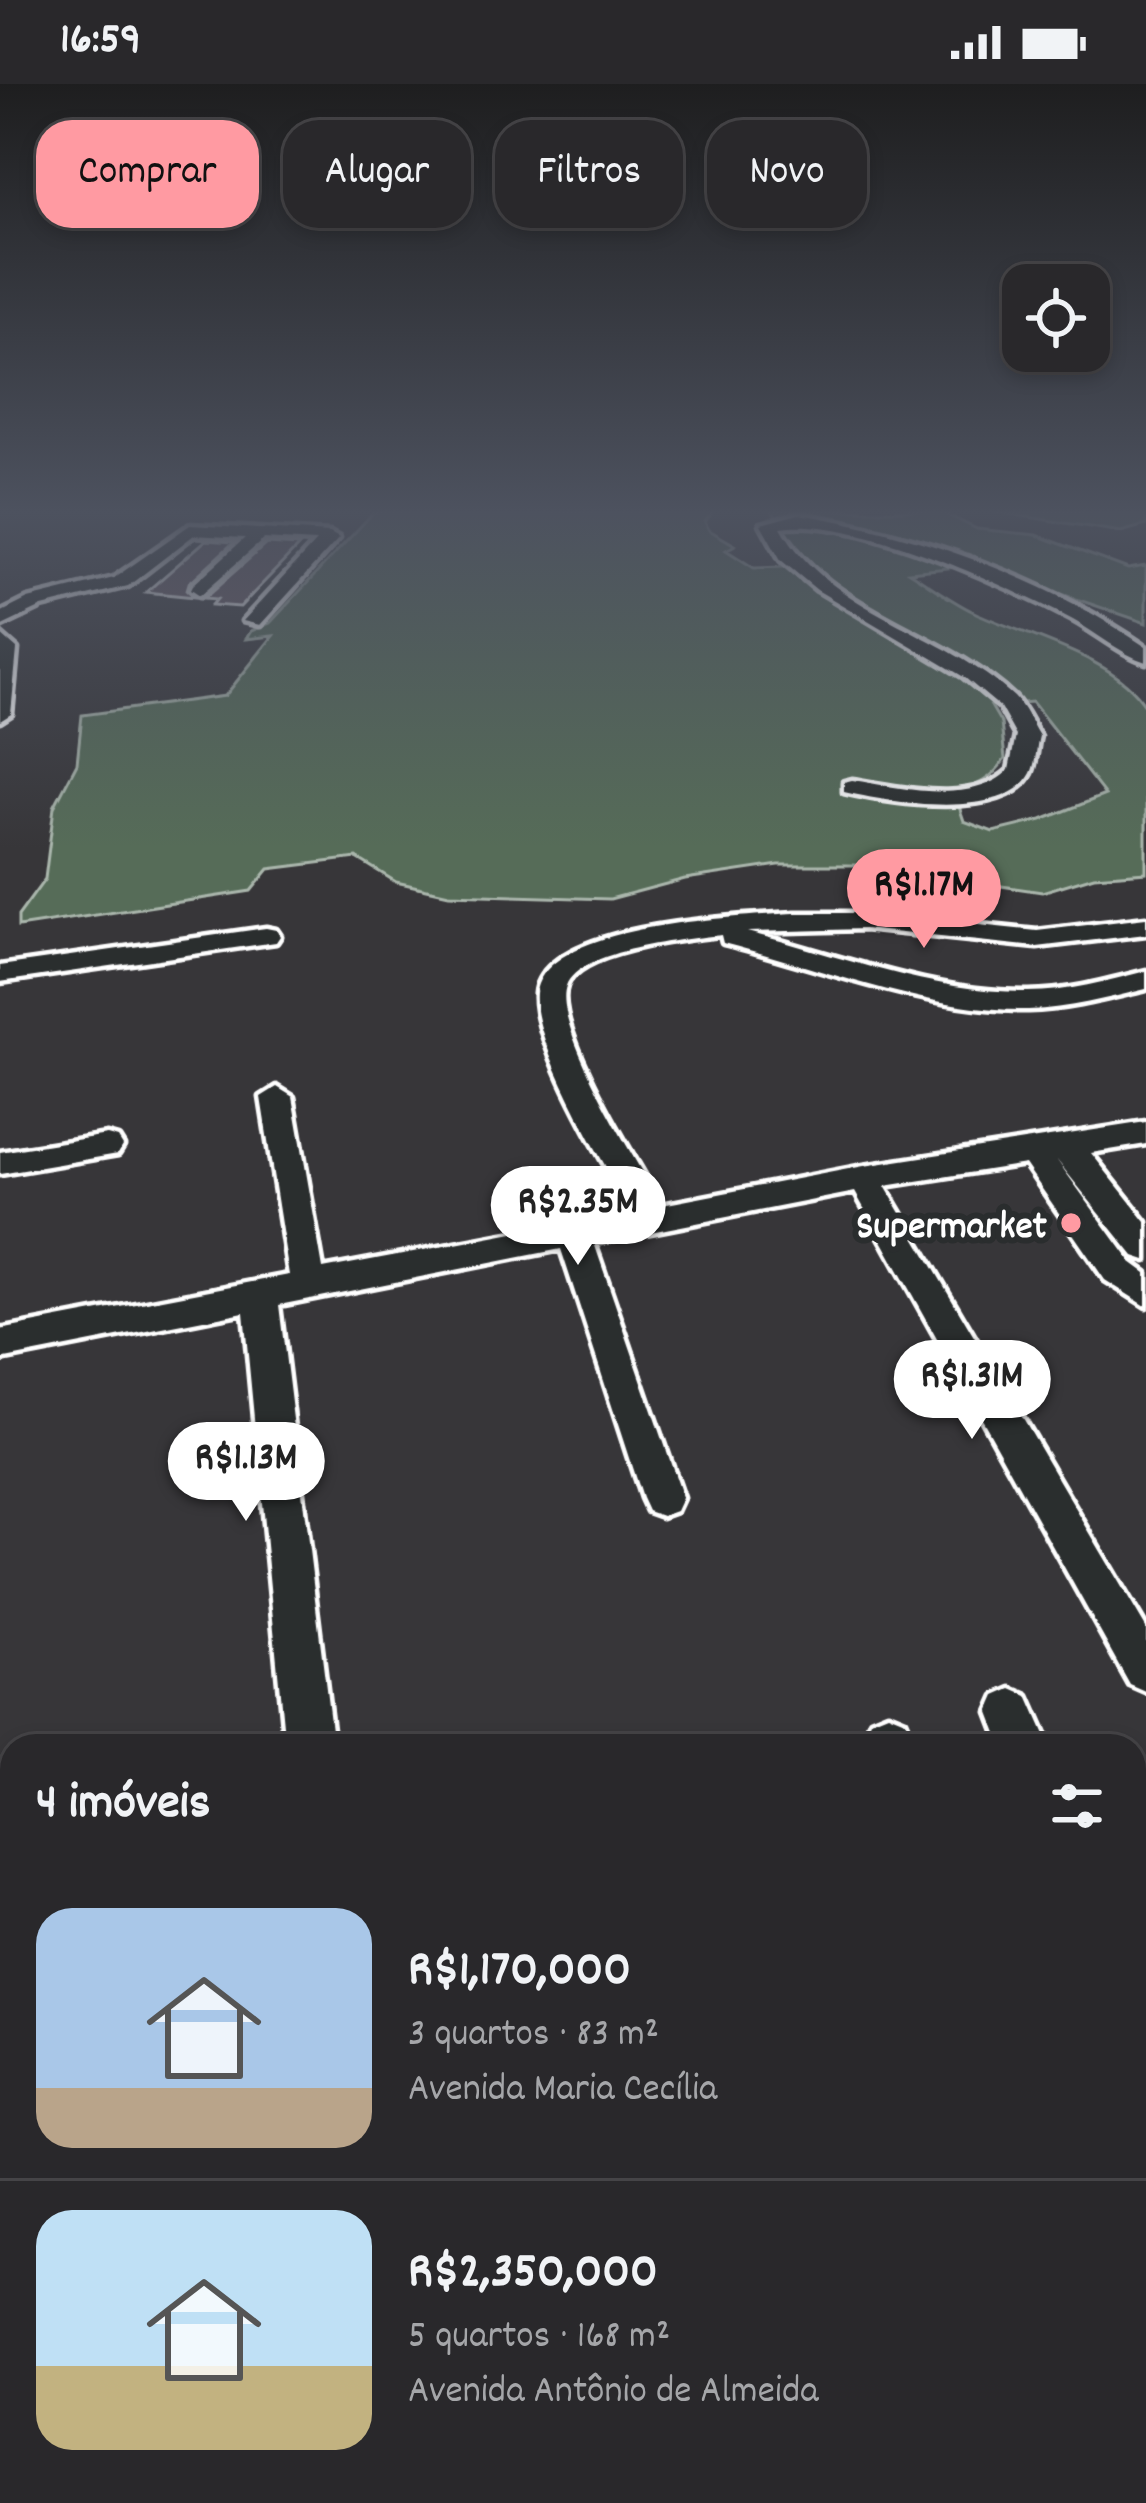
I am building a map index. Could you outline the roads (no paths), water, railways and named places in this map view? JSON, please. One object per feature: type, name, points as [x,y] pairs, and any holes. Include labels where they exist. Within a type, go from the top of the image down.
[{"type":"street","points":[[852,787],[921,796],[991,792],[1017,778],[1029,754],[1029,737],[1000,692],[886,623]]},
{"type":"street","points":[[1092,623],[1146,656]]},
{"type":"street","points":[[0,714],[4,645]]},
{"type":"street","points":[[652,1218],[560,1045],[550,1011],[551,982],[567,964],[603,948],[704,930],[812,920],[867,921],[1033,940],[1146,926]]},
{"type":"street","points":[[704,930],[958,993],[1023,1001],[1074,997],[1146,980]]},
{"type":"street","points":[[0,974],[266,936]]},
{"type":"street","points":[[277,1096],[308,1285]]},
{"type":"street","points":[[0,1345],[863,1178],[1146,1133]]},
{"type":"street","points":[[0,1163],[107,1146]]},
{"type":"street","points":[[1050,1148],[1146,1247]]},
{"type":"street","points":[[1050,1148],[1118,1271],[1146,1292]]},
{"type":"street","points":[[863,1178],[1146,1670]]},
{"type":"street","points":[[573,1233],[662,1498]]},
{"type":"street","points":[[260,1293],[308,1734]]},
{"type":"place","name":"Supermarket","points":[[1071,1223]]}]
